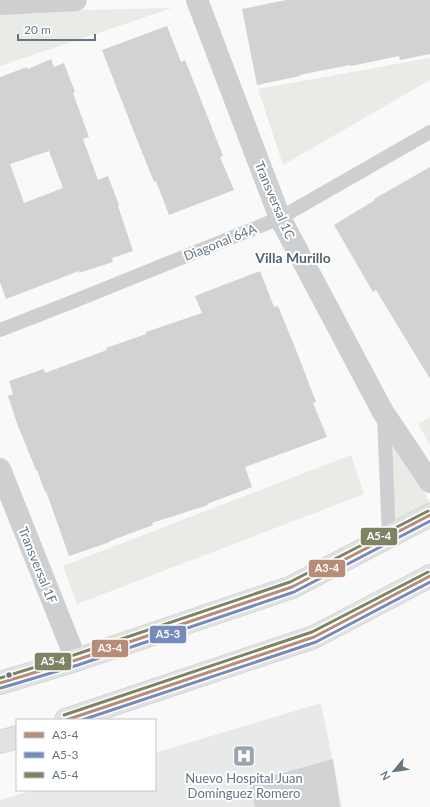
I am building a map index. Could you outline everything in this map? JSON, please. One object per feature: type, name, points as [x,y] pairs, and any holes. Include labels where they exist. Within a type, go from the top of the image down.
[{"type":"main road","points":[[0,683],[76,660],[292,587],[430,515]]},
{"type":"main road","points":[[69,719],[314,637],[430,576]]},
{"type":"main road","points":[[0,742],[16,737]]},
{"type":"street","points":[[5,2],[76,0]]},
{"type":"street","name":"Transversal 1C","points":[[196,0],[280,218],[384,412],[430,482]]},
{"type":"street","name":"Transversal 1F","points":[[0,469],[76,660]]},
{"type":"lane","name":"Diagonal 64A","points":[[0,330],[280,218],[430,132]]},
{"type":"lane","name":"Transversal 1C","points":[[384,412],[389,537]]},
{"type":"shaded area","points":[[172,8],[0,66],[0,12]]},
{"type":"shaded area","points":[[430,58],[430,80],[283,165],[258,89]]},
{"type":"shaded area","points":[[430,417],[430,445],[418,424]]},
{"type":"shaded area","points":[[387,428],[430,503],[396,520]]},
{"type":"shaded area","points":[[351,455],[364,494],[77,604],[63,566]]},
{"type":"shaded area","name":"Nuevo Hospital Juan Domínguez Romero","points":[[321,703],[342,807],[0,807],[0,800],[31,791],[156,791],[156,753]]},
{"type":"building","points":[[286,0],[430,0],[430,54],[400,60],[399,56],[299,75],[300,76],[257,85],[242,9]]},
{"type":"building","points":[[167,26],[181,62],[185,60],[223,156],[220,157],[234,190],[169,215],[156,181],[154,182],[102,50]]},
{"type":"building","points":[[51,59],[54,67],[64,63],[89,137],[83,139],[98,180],[108,176],[119,205],[118,206],[133,251],[112,258],[113,262],[79,273],[79,271],[6,299],[0,282],[0,77],[27,67],[28,69]],"holes":[[[49,151],[63,188],[24,203],[10,164]]]},
{"type":"building","points":[[430,167],[430,379],[376,290],[373,292],[334,225],[375,200],[374,199]]},
{"type":"building","points":[[260,271],[274,307],[278,306],[298,355],[316,402],[313,403],[327,437],[245,467],[252,487],[207,504],[208,505],[152,523],[153,525],[69,556],[46,491],[45,492],[18,426],[8,396],[13,394],[9,381],[44,369],[45,373],[107,350],[106,348],[146,334],[146,332],[202,313],[195,296]]},
{"type":"building","points":[[333,759],[340,807],[255,807],[250,782]]},
{"type":"transit line","name":"A5-4","points":[[0,678],[74,655],[290,582],[428,511]]},
{"type":"transit line","name":"A3-4","points":[[0,683],[76,660],[292,587],[430,515]]},
{"type":"transit line","name":"A5-3","points":[[1,688],[78,665],[294,592],[430,521]]},
{"type":"transit line","name":"A5-4","points":[[64,715],[312,632],[428,572]]},
{"type":"transit line","name":"A3-4","points":[[69,719],[314,637],[430,576]]},
{"type":"transit line","name":"A5-3","points":[[85,719],[316,642],[430,582]]},
{"type":"place","name":"Nuevo Hospital Juan Domínguez Romero","points":[[244,756]]},
{"type":"district","name":"Villa Murillo","points":[[293,257]]}]
